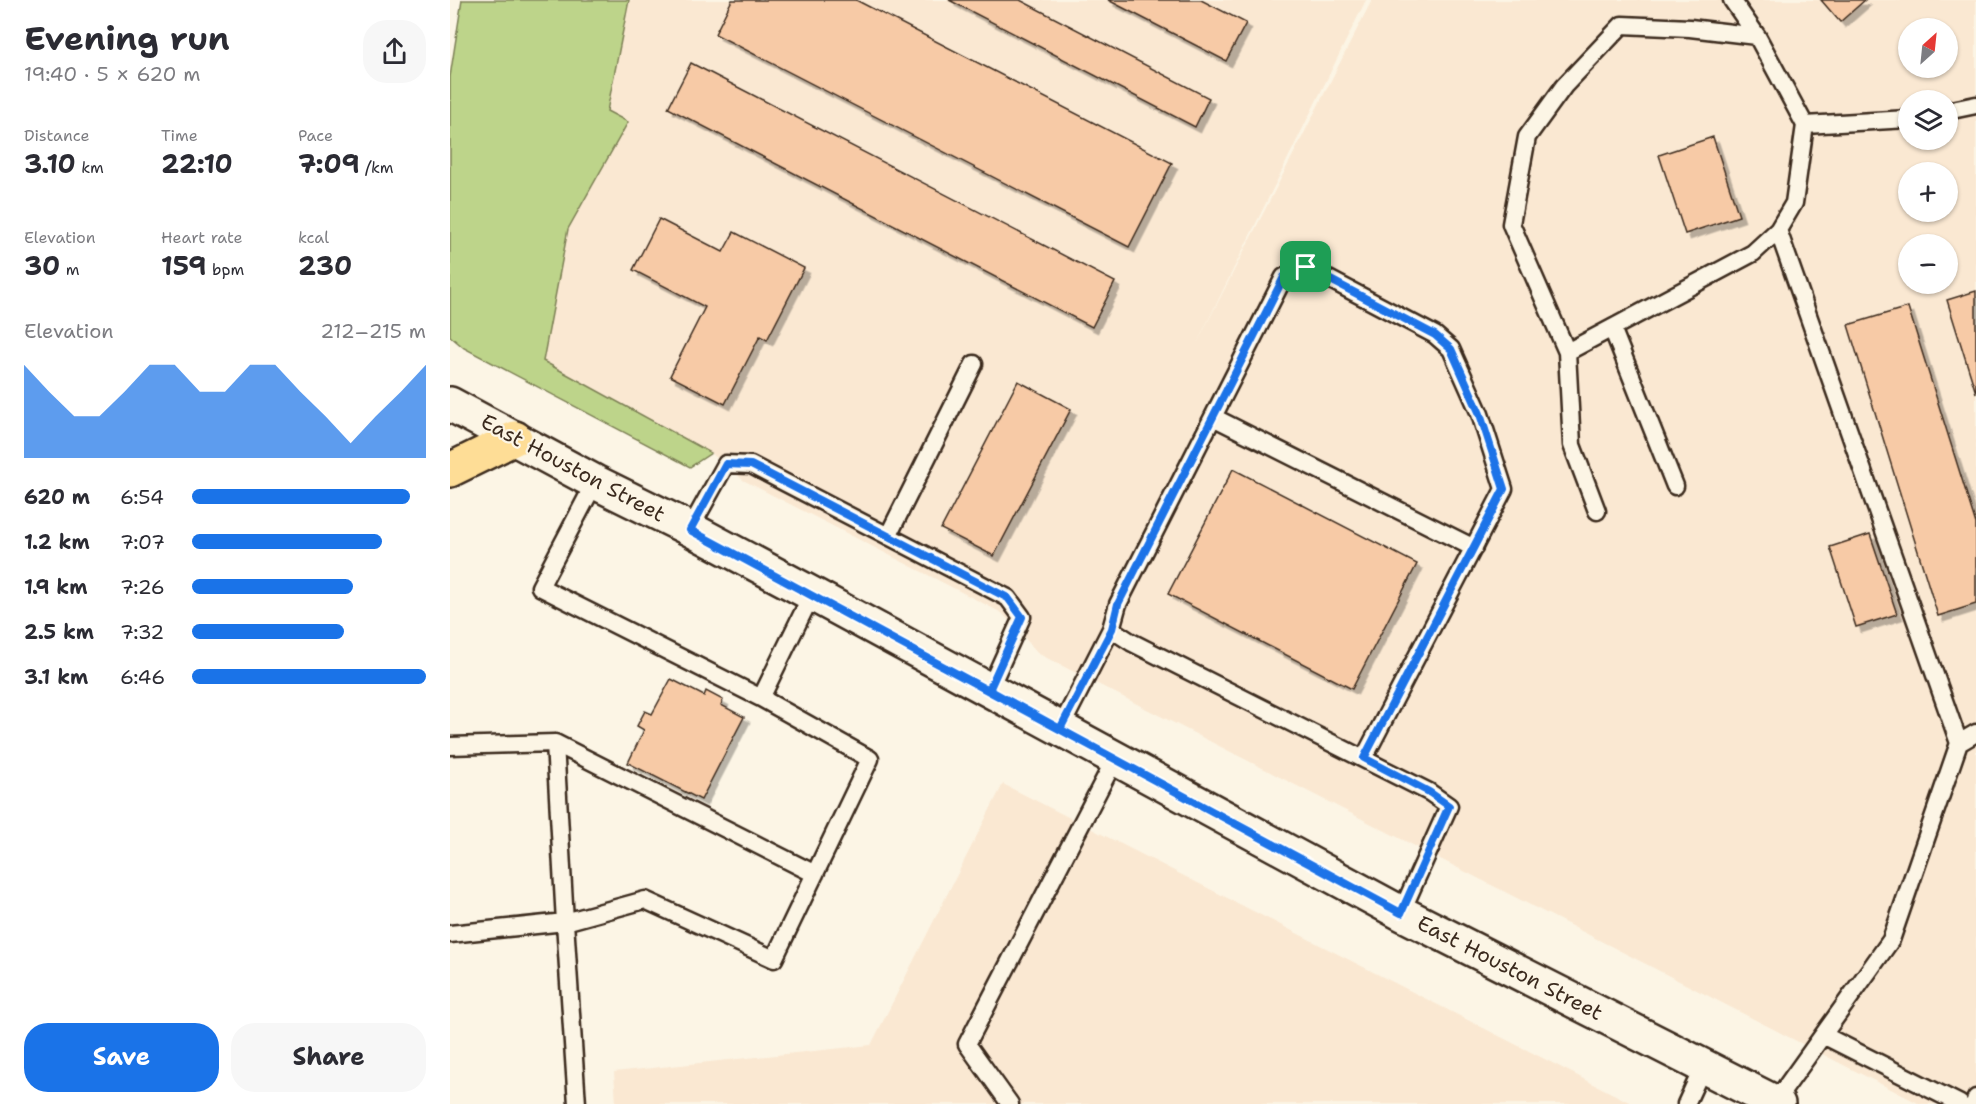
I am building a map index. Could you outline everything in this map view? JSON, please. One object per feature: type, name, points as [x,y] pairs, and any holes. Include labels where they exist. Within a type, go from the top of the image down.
[{"type":"main road","points":[[450,470],[515,438]]},
{"type":"street","name":"East Houston Street","points":[[450,404],[594,482],[812,594],[1401,913],[1776,1103]]},
{"type":"lane","points":[[1567,352],[1753,253],[1778,230],[1794,203],[1805,125],[1756,36],[1732,0]]},
{"type":"lane","points":[[1597,511],[1572,445],[1567,352],[1511,224],[1527,136],[1564,86],[1622,25],[1690,28],[1756,36]]},
{"type":"lane","points":[[1958,109],[1976,105]]},
{"type":"lane","points":[[1805,125],[1898,120]]},
{"type":"lane","points":[[1776,1103],[1891,940],[1959,743],[1778,230]]},
{"type":"lane","points":[[1060,729],[1112,629],[1118,604],[1284,277],[1306,267],[1435,335],[1451,349],[1480,414],[1504,489],[1364,758]]},
{"type":"lane","points":[[1612,328],[1675,486]]},
{"type":"lane","points":[[888,536],[975,364]]},
{"type":"lane","points":[[1214,417],[1474,548]]},
{"type":"lane","points":[[690,530],[726,464],[751,465],[1008,598],[1022,617],[989,690]]},
{"type":"lane","points":[[450,934],[565,922],[645,900],[774,959],[870,759],[761,698],[540,587],[594,482]]},
{"type":"lane","points":[[761,698],[812,594]]},
{"type":"lane","points":[[1112,629],[1131,642],[1429,792],[1449,806],[1401,913]]},
{"type":"lane","points":[[1959,743],[1976,733]]},
{"type":"lane","points":[[450,746],[555,743],[815,874]]},
{"type":"lane","points":[[555,743],[577,1104]]},
{"type":"lane","points":[[1010,1104],[968,1044],[1115,759]]},
{"type":"lane","points":[[1823,1035],[1960,1104]]},
{"type":"lane","points":[[1686,1104],[1703,1067]]},
{"type":"lane","points":[[1974,1104],[1976,1098]]},
{"type":"shaded area","points":[[629,0],[1366,0],[1197,343],[1372,0],[1976,0],[1976,1104],[1920,1104],[1039,654],[1002,613],[743,480],[711,453],[543,361],[568,229],[628,122],[607,111]]},
{"type":"shaded area","points":[[1003,784],[1633,1104],[616,1104],[614,1072],[871,1045]]},
{"type":"green space","points":[[462,0],[629,0],[607,111],[628,122],[568,229],[543,361],[711,453],[690,467],[464,348],[450,336],[450,77]]},
{"type":"building","points":[[732,0],[856,0],[1172,163],[1129,247],[715,34]]},
{"type":"building","points":[[949,0],[1020,0],[1209,98],[1195,127]]},
{"type":"building","points":[[1108,0],[1201,0],[1246,23],[1226,61]]},
{"type":"building","points":[[1821,0],[1865,0],[1840,22]]},
{"type":"building","points":[[691,63],[1115,282],[1092,327],[668,108]]},
{"type":"building","points":[[1713,137],[1739,216],[1685,234],[1659,155]]},
{"type":"building","points":[[659,219],[723,252],[734,232],[804,268],[767,340],[760,336],[725,404],[670,376],[705,307],[633,270]]},
{"type":"building","points":[[1976,291],[1976,393],[1947,300]]},
{"type":"building","points":[[1908,307],[1976,524],[1976,604],[1938,616],[1848,325]]},
{"type":"building","points":[[1018,381],[1071,409],[994,556],[941,529]]},
{"type":"building","points":[[1233,469],[1417,564],[1352,689],[1168,594]]},
{"type":"building","points":[[1870,534],[1897,614],[1856,627],[1830,547]]},
{"type":"building","points":[[671,679],[704,696],[706,691],[723,700],[721,705],[744,717],[701,800],[628,763],[644,730],[637,726],[645,711],[652,714]]},
{"type":"route","points":[[1306,267],[1435,335],[1451,349],[1480,414],[1504,489],[1364,758],[1429,792],[1449,806],[1401,913],[690,530],[726,464],[751,465],[1008,598],[1022,617],[989,690],[1060,729],[1112,629],[1118,604],[1284,277],[1306,267]]}]
